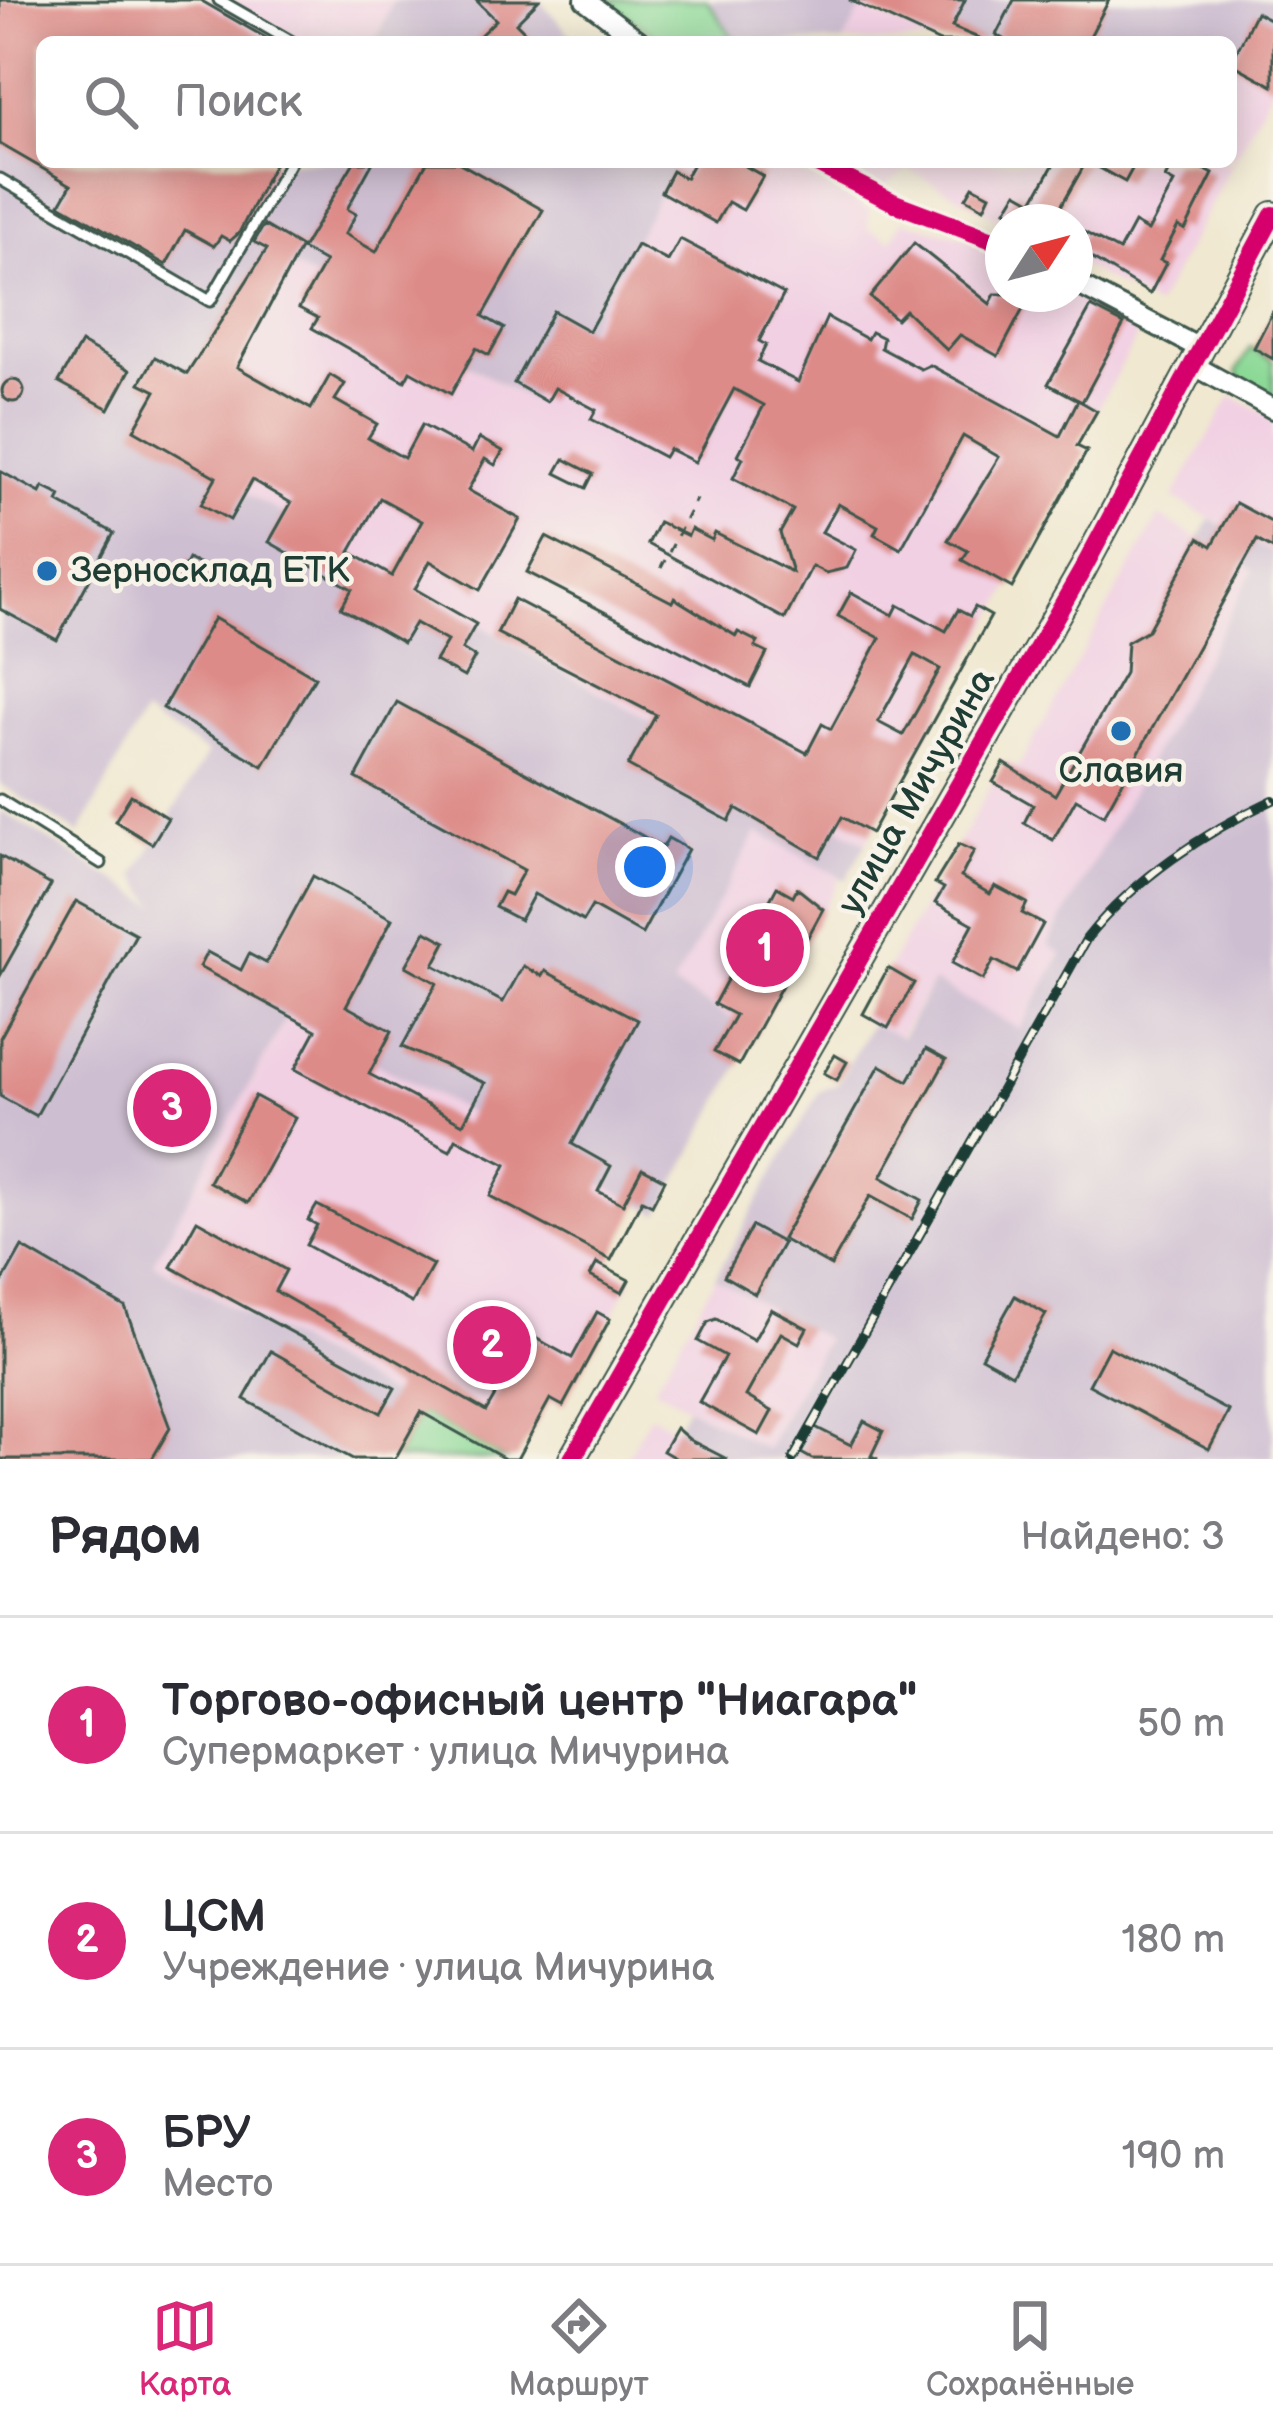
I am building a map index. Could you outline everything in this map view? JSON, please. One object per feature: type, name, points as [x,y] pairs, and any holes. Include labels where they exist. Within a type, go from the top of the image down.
[{"type":"street","points":[[585,0],[633,36]]},
{"type":"street","points":[[825,168],[897,204],[985,237]]},
{"type":"street","name":"улица Мичурина","points":[[572,1459],[1199,358],[1273,215]]},
{"type":"street","points":[[1093,294],[1273,409]]},
{"type":"lane","points":[[219,0],[282,36]]},
{"type":"lane","points":[[0,179],[210,301],[287,168]]},
{"type":"lane","points":[[0,800],[101,863]]},
{"type":"path","points":[[661,568],[696,499]]},
{"type":"shaded area","points":[[0,0],[393,0],[377,36],[36,36],[36,165],[0,144]]},
{"type":"shaded area","points":[[393,0],[539,0],[572,36],[378,36]]},
{"type":"shaded area","points":[[707,0],[1273,0],[1273,21],[1256,13],[1237,49],[1237,36],[1181,36],[1166,28],[1161,36],[927,36],[862,7],[847,36],[732,36]]},
{"type":"shaded area","points":[[862,7],[925,36],[847,36]]},
{"type":"shaded area","points":[[1256,12],[1273,21],[1273,86],[1237,154],[1237,49]]},
{"type":"shaded area","points":[[0,144],[71,185],[60,206],[164,266],[185,230],[214,246],[221,236],[230,240],[272,168],[674,168],[547,402],[534,394],[530,400],[293,266],[247,349],[217,332],[240,490],[866,843],[846,880],[757,832],[673,986],[757,1032],[659,1214],[287,1016],[153,1263],[421,1412],[395,1459],[0,1459],[0,810],[157,906],[135,875],[208,753],[144,714],[79,834],[0,784]]},
{"type":"shaded area","points":[[41,168],[272,168],[230,241],[165,266],[59,205],[70,185]]},
{"type":"shaded area","points":[[674,168],[790,168],[870,211],[867,228],[891,241],[902,221],[985,247],[985,312],[1093,312],[1093,305],[1140,331],[1078,445],[1087,451],[866,843],[239,490],[206,350],[247,348],[293,266],[529,400],[533,394],[547,401]]},
{"type":"shaded area","points":[[847,168],[1230,168],[1156,307],[1093,272],[1093,204],[985,204],[985,211],[908,169],[883,188]]},
{"type":"shaded area","points":[[1231,396],[1273,418],[1273,553],[1173,498]]},
{"type":"shaded area","points":[[1159,516],[1254,570],[1048,945],[1062,953],[1020,1030],[933,982],[898,1039],[860,1018],[1005,761],[1018,767]]},
{"type":"shaded area","points":[[1210,519],[1273,553],[1273,1459],[677,1459],[663,1451],[687,1407],[766,1449],[826,1339],[715,1278],[819,1092],[837,1085],[871,1024],[902,1037],[933,982],[1020,1029],[1062,954],[1048,945],[1254,570],[1199,538]]},
{"type":"shaded area","points":[[757,831],[841,877],[757,1032],[673,986]]},
{"type":"shaded area","points":[[288,1015],[640,1204],[608,1265],[632,1279],[563,1406],[550,1400],[517,1459],[505,1459],[153,1263]]},
{"type":"shaded area","points":[[715,1278],[826,1339],[765,1450],[654,1388]]},
{"type":"shaded area","points":[[650,1415],[676,1428],[664,1451],[677,1459],[626,1459]]},
{"type":"green space","points":[[607,0],[707,0],[732,36],[655,36]]},
{"type":"green space","points":[[1250,348],[1273,361],[1273,397],[1241,380],[1237,371]]},
{"type":"green space","points":[[421,1412],[505,1459],[395,1459]]},
{"type":"building","points":[[0,0],[200,0],[263,36],[36,36],[36,165],[0,144]]},
{"type":"building","points":[[476,0],[539,0],[516,23],[529,36],[479,36],[496,20]]},
{"type":"building","points":[[849,0],[965,0],[952,27],[974,36],[927,36]]},
{"type":"building","points":[[1014,0],[1109,0],[1090,36],[996,35]]},
{"type":"building","points":[[1256,12],[1273,21],[1273,86],[1237,66],[1237,51]]},
{"type":"building","points":[[42,168],[272,168],[239,233],[230,241],[221,236],[214,246],[185,230],[166,265],[60,204],[71,185]]},
{"type":"building","points":[[350,168],[370,168],[347,209],[356,214],[345,234],[376,252],[424,168],[469,168],[543,210],[483,316],[504,328],[489,355],[476,348],[451,394],[410,371],[405,381],[312,328],[318,318],[299,308],[325,262],[302,249]]},
{"type":"building","points":[[691,168],[749,168],[763,176],[743,210],[728,202],[716,223],[661,192],[672,171],[685,178]]},
{"type":"building","points":[[1052,168],[1083,168],[1062,204],[1010,204],[1017,192],[1033,201]]},
{"type":"building","points":[[1100,168],[1133,168],[1125,182]]},
{"type":"building","points":[[1171,168],[1202,168],[1213,174],[1185,230],[1178,226],[1160,260],[1166,263],[1150,294],[1093,259],[1093,237],[1119,251],[1134,223],[1148,231],[1174,183],[1165,178]]},
{"type":"building","points":[[973,186],[990,195],[984,208],[966,198]]},
{"type":"building","points":[[264,225],[301,247],[237,367],[311,409],[330,375],[345,384],[335,400],[377,424],[368,438],[404,458],[422,425],[472,452],[479,438],[503,451],[495,465],[485,459],[468,490],[520,519],[480,590],[430,561],[415,589],[476,624],[462,649],[475,657],[464,677],[435,661],[447,641],[415,623],[403,643],[341,608],[352,589],[269,542],[291,503],[252,480],[230,520],[201,504],[216,477],[134,430],[156,391],[140,383],[155,357],[187,374],[267,249],[254,242]],"holes":[[[380,498],[422,521],[392,576],[350,552]]]},
{"type":"building","points":[[680,239],[784,294],[759,341],[766,345],[758,361],[798,382],[827,317],[867,339],[871,332],[883,338],[881,348],[921,369],[930,365],[1060,436],[1078,400],[1097,411],[1077,446],[1087,451],[1012,588],[962,560],[968,551],[948,540],[999,457],[963,436],[901,549],[874,534],[878,526],[838,504],[822,532],[856,550],[847,568],[826,573],[812,566],[785,619],[648,544],[659,522],[688,536],[691,529],[712,540],[715,533],[792,572],[780,533],[793,510],[733,478],[743,458],[738,455],[764,405],[734,389],[695,462],[669,449],[664,457],[591,419],[596,410],[555,388],[547,402],[514,383],[553,311],[589,331],[637,245],[668,261]]},
{"type":"building","points":[[914,243],[985,300],[985,312],[1021,312],[998,356],[960,335],[947,350],[905,310],[896,319],[870,297]]},
{"type":"building","points":[[1093,308],[1124,324],[1082,402],[1048,384]]},
{"type":"building","points":[[1273,311],[1273,359],[1254,348]]},
{"type":"building","points":[[81,343],[130,370],[109,409],[59,382]]},
{"type":"building","points":[[13,380],[24,391],[13,402],[2,391]]},
{"type":"building","points":[[564,459],[593,474],[586,488],[556,473]]},
{"type":"building","name":"Зерносклад ЕТК","points":[[0,471],[40,493],[43,487],[61,496],[58,502],[114,533],[57,640],[0,609]]},
{"type":"building","name":"Славия","points":[[1236,503],[1273,523],[1273,549],[1257,540],[1104,815],[1076,799],[1053,840],[1024,823],[1033,805],[993,782],[1004,763],[1055,795],[1125,673],[1127,642],[1148,630],[1199,538],[1212,546]]},
{"type":"building","points":[[546,537],[672,602],[674,598],[736,636],[738,632],[758,642],[755,647],[767,653],[750,687],[527,572]]},
{"type":"building","points":[[188,559],[210,570],[202,585],[180,574]]},
{"type":"building","points":[[851,592],[893,615],[898,605],[946,631],[958,610],[970,616],[975,607],[991,616],[871,833],[842,817],[820,857],[736,808],[729,821],[628,766],[656,715],[497,633],[514,599],[807,753],[822,724],[831,729],[880,638],[838,616]],"holes":[[[915,655],[940,669],[903,735],[878,722]]]},
{"type":"building","points":[[214,618],[315,677],[263,766],[163,708]]},
{"type":"building","points":[[397,702],[663,847],[668,838],[688,849],[642,934],[592,906],[583,921],[534,894],[520,920],[495,907],[503,892],[510,895],[524,870],[356,778]]},
{"type":"building","points":[[131,795],[168,818],[152,844],[115,821]]},
{"type":"building","points":[[959,844],[974,851],[961,877],[990,894],[995,886],[1027,903],[1022,913],[1043,924],[1017,972],[994,960],[983,980],[952,963],[973,924],[935,903],[944,888],[935,883]]},
{"type":"building","points":[[0,856],[51,885],[0,976]]},
{"type":"building","points":[[313,876],[392,919],[346,1006],[392,1031],[369,1074],[463,1124],[485,1083],[402,1047],[437,983],[406,966],[426,931],[446,942],[434,965],[503,1002],[523,966],[542,976],[545,971],[638,1020],[572,1144],[611,1166],[598,1191],[623,1204],[642,1168],[665,1180],[652,1205],[642,1200],[611,1260],[490,1196],[506,1165],[456,1139],[450,1151],[295,1069],[316,1030],[199,967],[207,952],[241,970],[249,954],[266,963]]},
{"type":"building","points":[[777,887],[793,896],[797,888],[823,909],[739,1065],[714,1052],[735,1015],[714,1004]]},
{"type":"building","points":[[76,901],[136,934],[36,1116],[0,1096],[0,1038]]},
{"type":"building","points":[[888,968],[914,983],[888,1028],[863,1014]]},
{"type":"building","points":[[926,1049],[946,1060],[881,1177],[922,1200],[912,1219],[870,1196],[831,1266],[782,1239],[880,1065],[908,1081]]},
{"type":"building","points":[[835,1055],[847,1062],[837,1080],[824,1073]]},
{"type":"building","points":[[255,1096],[295,1118],[248,1203],[209,1182]]},
{"type":"building","points":[[317,1205],[433,1265],[412,1303],[306,1245],[317,1225],[308,1220]]},
{"type":"building","points":[[197,1220],[286,1270],[275,1291],[486,1411],[508,1373],[476,1355],[497,1317],[572,1358],[597,1312],[610,1319],[563,1406],[550,1399],[517,1459],[505,1459],[421,1412],[395,1459],[353,1459],[244,1399],[271,1351],[381,1413],[395,1388],[171,1267]]},
{"type":"building","points":[[752,1226],[783,1243],[755,1294],[724,1276]]},
{"type":"building","points":[[22,1247],[125,1307],[170,1428],[152,1459],[0,1459],[0,1286]]},
{"type":"building","points":[[597,1263],[629,1280],[622,1293],[590,1276]]},
{"type":"building","points":[[1015,1296],[1046,1314],[1012,1374],[981,1357]]},
{"type":"building","points":[[771,1309],[807,1328],[799,1343],[781,1333],[746,1396],[772,1411],[759,1435],[699,1402],[725,1356],[698,1341],[708,1322],[716,1319],[754,1340]]},
{"type":"building","points":[[1109,1347],[1229,1411],[1209,1449],[1089,1385]]},
{"type":"building","points":[[864,1421],[883,1431],[871,1456],[878,1459],[812,1459],[801,1453],[815,1427],[851,1445]]},
{"type":"building","points":[[676,1428],[727,1459],[677,1459],[663,1451]]},
{"type":"railway","points":[[793,1459],[1087,938],[1126,896],[1172,859],[1273,800]]},
{"type":"cycle path","points":[[825,168],[897,204],[985,237]]},
{"type":"cycle path","points":[[572,1459],[1083,569],[1273,215]]},
{"type":"place","name":"Зерносклад ЕТК","points":[[47,571]]},
{"type":"place","name":"Славия","points":[[1121,731]]},
{"type":"place","name":"Торгово-офисный центр \"Ниагара\"","points":[[765,948]]},
{"type":"place","name":"БРУ","points":[[172,1108]]},
{"type":"place","name":"ЦСМ","points":[[492,1345]]}]
